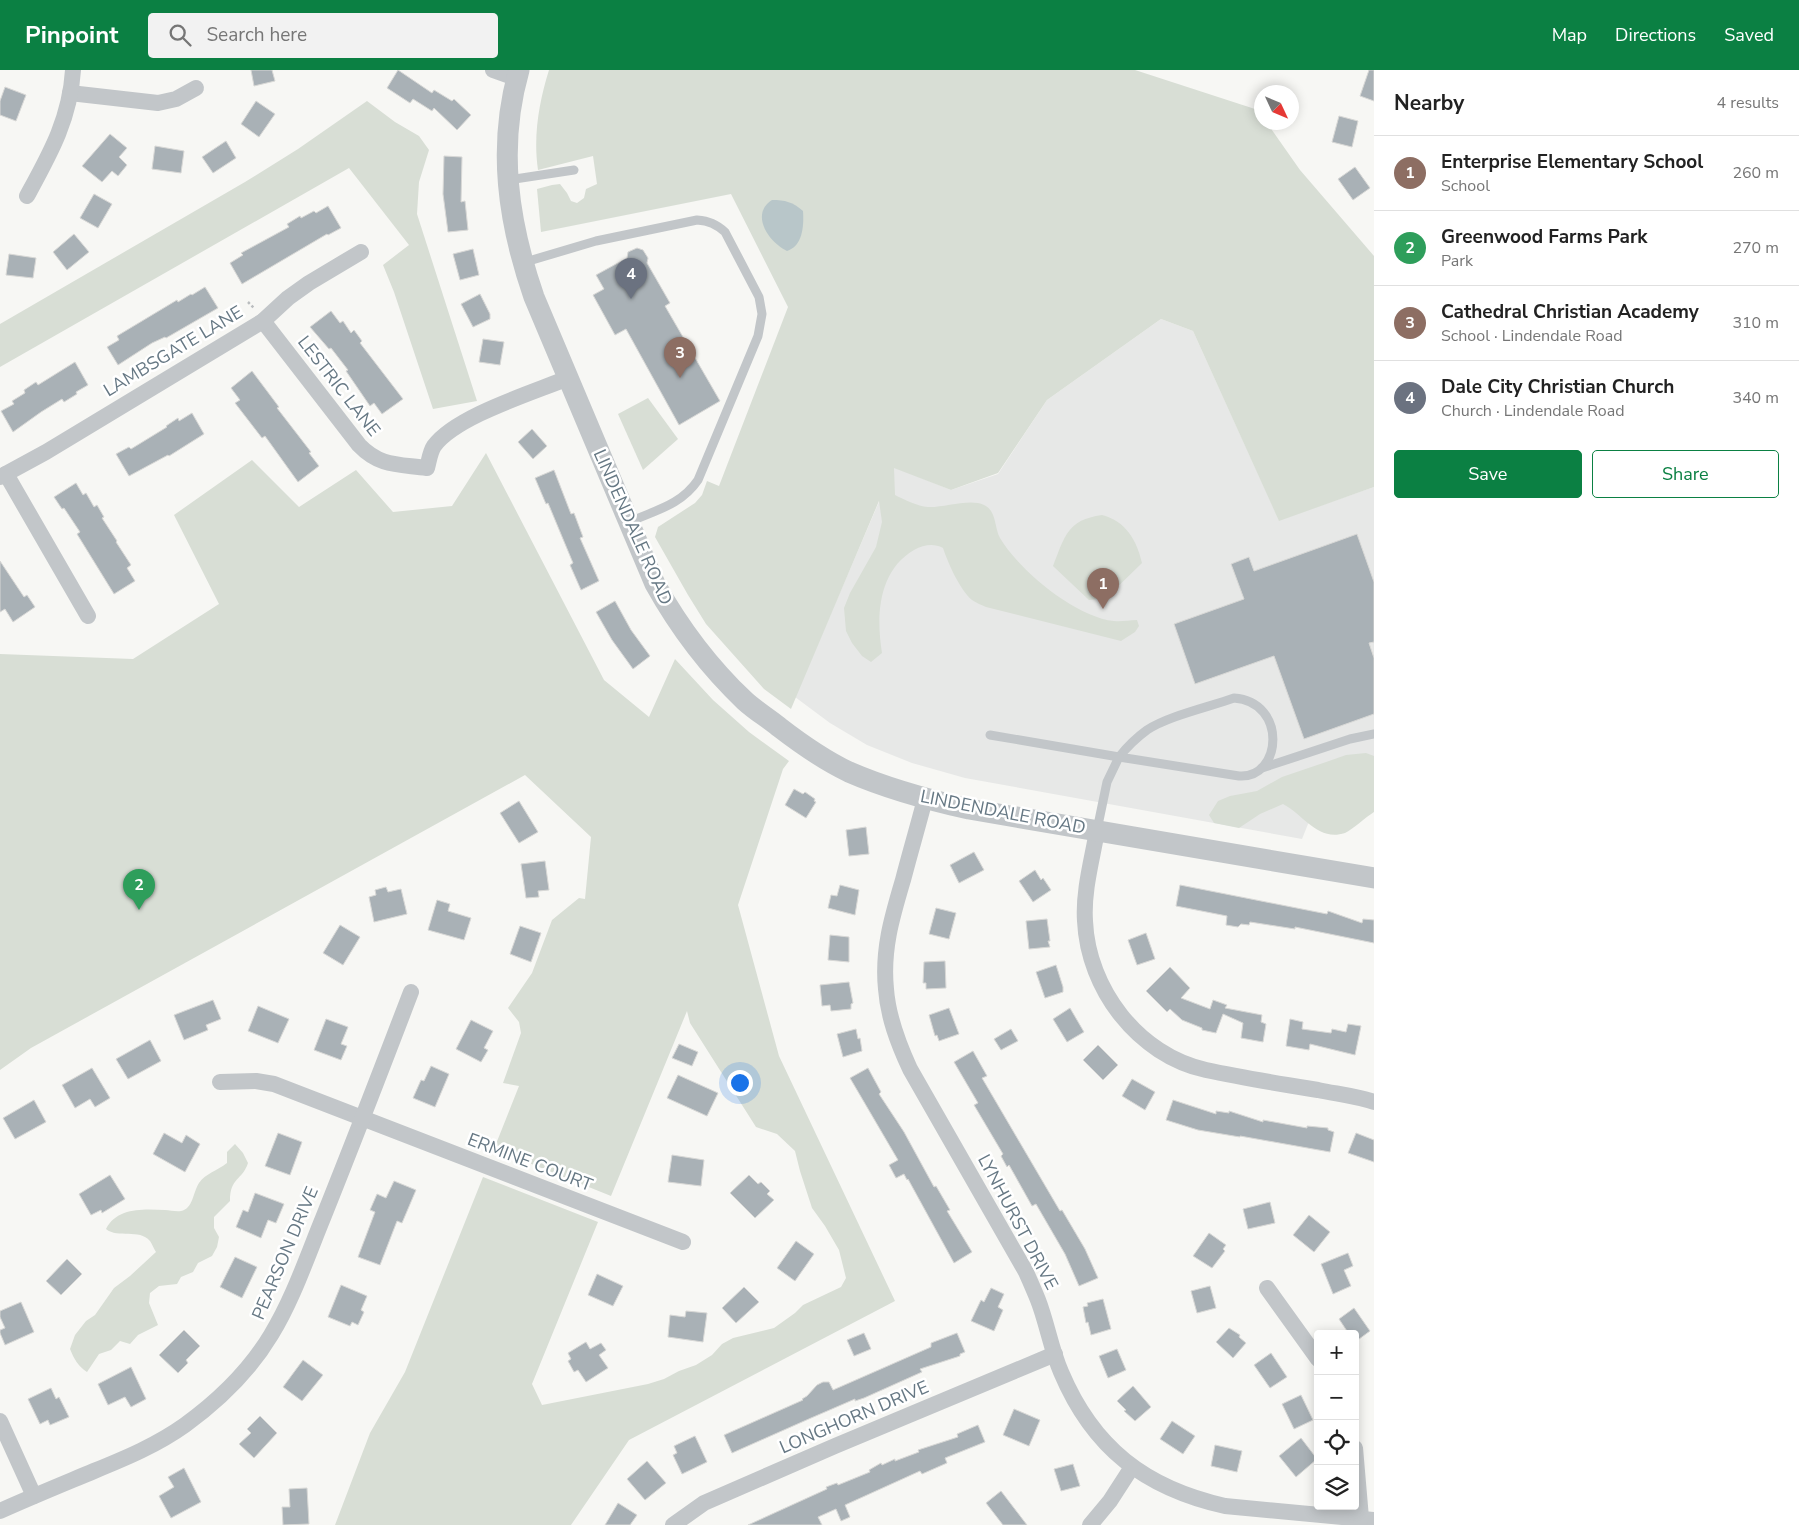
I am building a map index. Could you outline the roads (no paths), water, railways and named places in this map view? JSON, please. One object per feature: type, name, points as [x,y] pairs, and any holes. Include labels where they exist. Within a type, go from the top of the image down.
[{"type":"street","points":[[27,196],[57,139],[65,119],[72,70]]},
{"type":"street","points":[[493,70],[518,74]]},
{"type":"street","name":"LINDENDALE ROAD","points":[[518,74],[507,143],[507,180],[512,218],[522,264],[655,584],[672,614],[712,666],[746,702],[795,740],[849,772],[890,788],[926,799],[970,809],[1374,878]]},
{"type":"street","points":[[70,93],[158,103],[176,99],[196,88]]},
{"type":"street","name":"LAMBSGATE LANE","points":[[3,475],[46,452],[263,320],[302,288],[361,252]]},
{"type":"street","name":"LESTRIC LANE","points":[[263,320],[359,445],[375,459],[383,462],[427,468],[433,448],[450,430],[476,415],[568,378]]},
{"type":"street","points":[[3,475],[88,616]]},
{"type":"street","name":"LYNHURST DRIVE","points":[[926,799],[888,933],[885,961],[886,989],[890,1016],[898,1043],[910,1068],[1026,1272],[1038,1299],[1063,1376],[1080,1409],[1114,1453],[1132,1468],[1171,1490],[1225,1506],[1368,1519]]},
{"type":"street","points":[[1097,831],[1085,896],[1084,921],[1088,946],[1095,970],[1105,992],[1119,1013],[1139,1035],[1166,1054],[1204,1070],[1347,1095],[1374,1102]]},
{"type":"street","name":"PEARSON DRIVE","points":[[0,1511],[137,1453],[161,1440],[185,1425],[206,1408],[239,1377],[258,1354],[272,1335],[289,1302],[411,992]]},
{"type":"street","name":"ERMINE COURT","points":[[220,1082],[256,1081],[274,1084],[683,1242]]},
{"type":"street","points":[[1267,1288],[1314,1353]]},
{"type":"street","name":"LONGHORN DRIVE","points":[[673,1525],[688,1513],[713,1500],[1055,1354]]},
{"type":"street","points":[[0,1421],[34,1496]]},
{"type":"street","points":[[1358,1465],[1368,1519]]},
{"type":"street","points":[[1090,1525],[1110,1501],[1132,1468]]},
{"type":"lane","points":[[507,180],[574,170]]},
{"type":"lane","points":[[522,264],[596,241],[696,220],[707,220],[717,224],[724,232],[759,298],[762,314],[758,336],[698,480],[690,492],[679,501],[629,522]]},
{"type":"lane","points":[[990,734],[1119,757],[1239,776],[1254,774],[1268,760],[1273,738],[1271,726],[1264,711],[1245,699],[1234,698],[1161,723],[1147,730],[1132,742],[1119,757],[1107,782],[1097,831]]},
{"type":"lane","points":[[1262,768],[1350,739],[1374,734]]},
{"type":"place","name":"Dale City Christian Church","points":[[631,299]]},
{"type":"place","name":"Cathedral Christian Academy","points":[[680,378]]},
{"type":"place","name":"Enterprise Elementary School","points":[[1103,609]]},
{"type":"place","name":"Greenwood Farms Park","points":[[139,910]]}]
